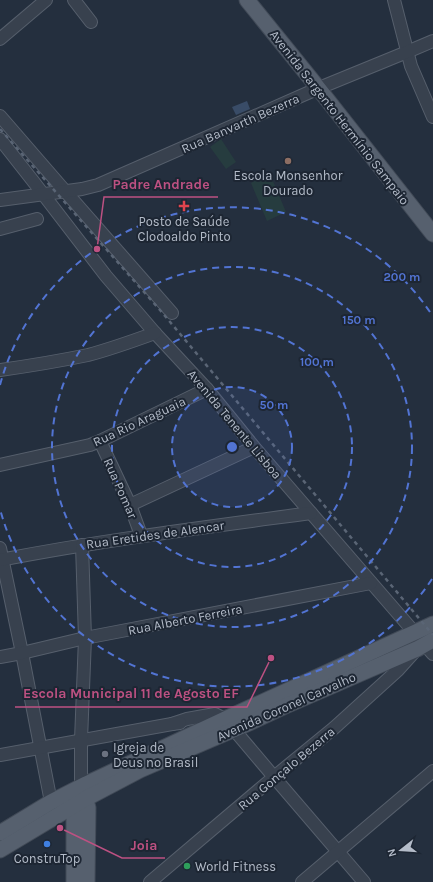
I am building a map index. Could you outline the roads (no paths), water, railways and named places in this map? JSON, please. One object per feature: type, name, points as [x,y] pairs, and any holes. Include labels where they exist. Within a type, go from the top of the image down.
[{"type":"main road","name":"Avenida Sargento Hermínio Sampaio","points":[[248,0],[433,234]]},
{"type":"main road","name":"Avenida Coronel Carvalho","points":[[0,833],[51,802],[80,797],[140,770],[414,632],[433,624]]},
{"type":"main road","name":"Avenida Coronel Carvalho","points":[[0,850],[80,797],[198,732],[230,724],[283,707],[427,647]]},
{"type":"main road","points":[[80,797],[88,808],[83,875]]},
{"type":"street","points":[[0,39],[46,0]]},
{"type":"street","points":[[74,0],[91,22]]},
{"type":"street","points":[[394,0],[411,66],[433,117]]},
{"type":"street","name":"Rua Banvarth Bezerra","points":[[0,200],[86,189],[98,185],[319,88],[433,41]]},
{"type":"street","points":[[0,116],[172,313]]},
{"type":"street","name":"Avenida Tenente Lisboa","points":[[0,139],[106,276],[155,333],[207,389],[254,447],[414,632]]},
{"type":"street","points":[[0,229],[37,219]]},
{"type":"street","points":[[0,370],[88,355],[117,347],[155,333]]},
{"type":"street","name":"Rua Rio Araguaia","points":[[0,465],[90,445],[207,389]]},
{"type":"street","name":"Rua Pomar","points":[[100,441],[130,505],[141,535]]},
{"type":"street","points":[[130,505],[254,447]]},
{"type":"street","name":"Rua Eretides de Alencar","points":[[1,556],[141,535],[311,513]]},
{"type":"street","points":[[80,797],[85,638],[82,544]]},
{"type":"street","points":[[1,556],[22,653],[51,802]]},
{"type":"street","name":"Rua Alberto Ferreira","points":[[0,657],[85,638],[371,582]]},
{"type":"street","name":"Rua Gonçalo Bezerra","points":[[150,882],[334,728],[410,658],[427,647]]},
{"type":"street","points":[[0,755],[172,724],[187,719],[215,714],[230,724],[364,882]]},
{"type":"street","points":[[172,724],[190,724],[198,732]]},
{"type":"street","points":[[302,882],[433,771]]},
{"type":"water","points":[[247,101],[250,109],[236,115],[232,107]]},
{"type":"railway","points":[[0,129],[160,310],[433,635]]},
{"type":"place","name":"Escola Monsenhor Dourado","points":[[288,161]]},
{"type":"place","name":"Posto de Saúde Clodoaldo Pinto","points":[[184,206]]},
{"type":"place","name":"Padre Andrade","points":[[97,249]]},
{"type":"place","name":"Escola Municipal 11 de Agosto EF","points":[[271,658]]},
{"type":"place","name":"Igreja de Deus no Brasil","points":[[105,754]]},
{"type":"place","name":"Joia","points":[[60,828]]},
{"type":"place","name":"ConstruTop","points":[[47,844]]},
{"type":"place","name":"World Fitness","points":[[187,866]]}]
